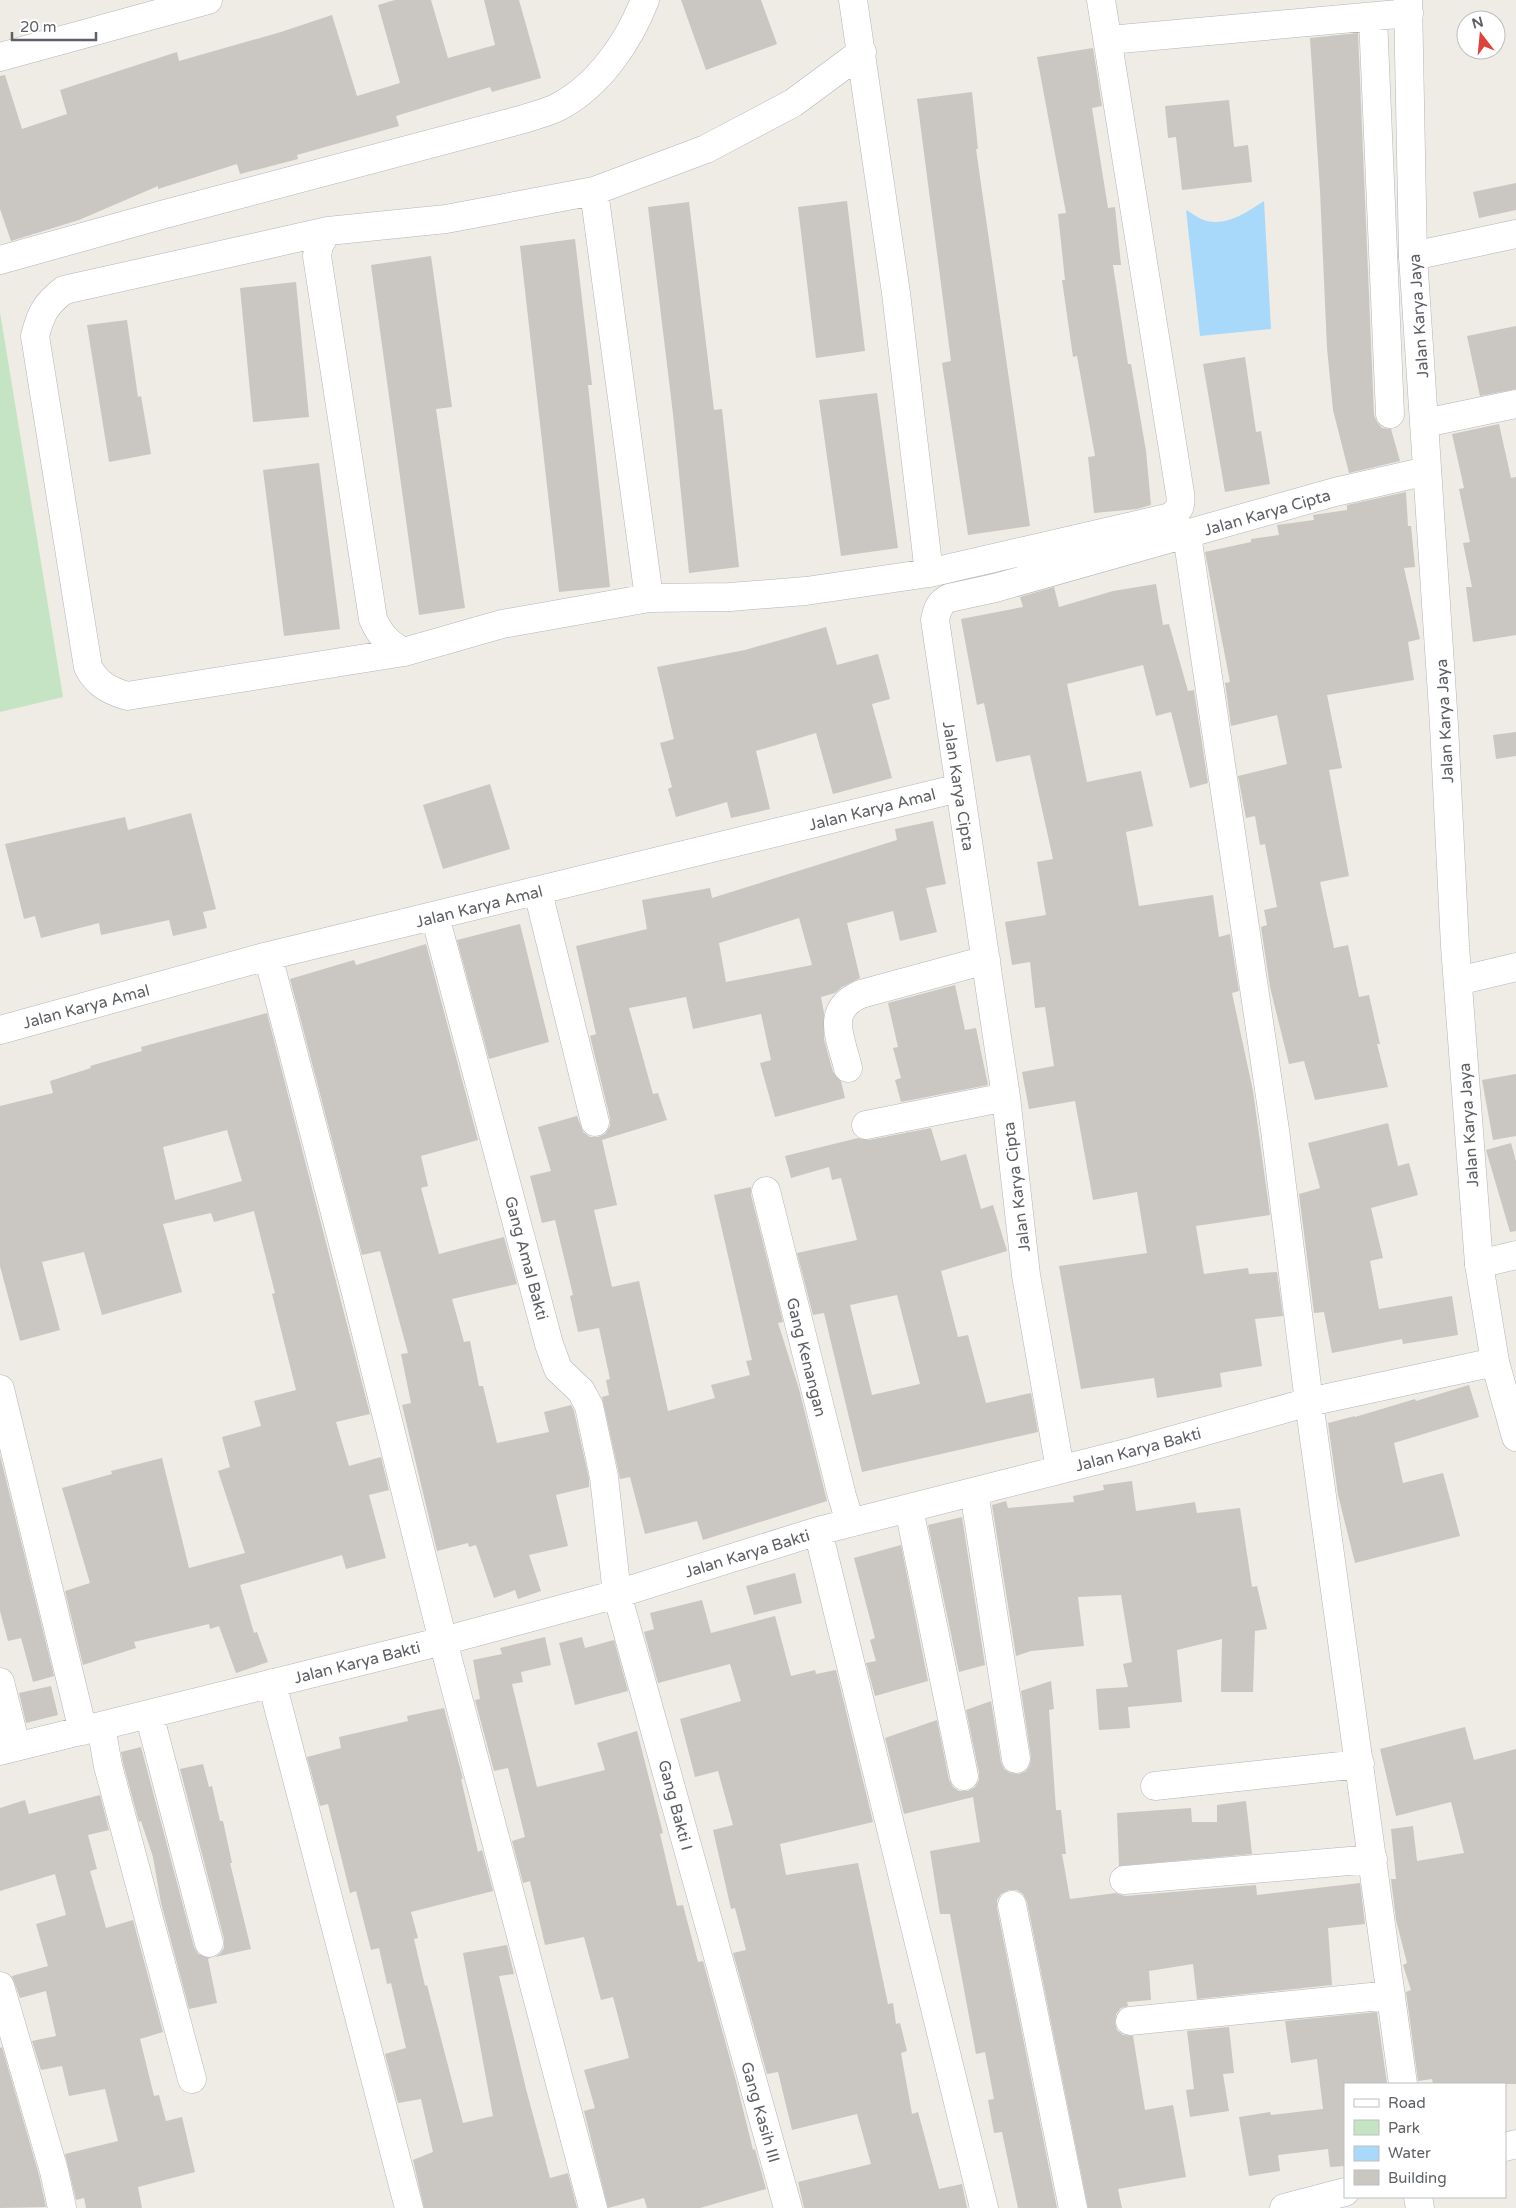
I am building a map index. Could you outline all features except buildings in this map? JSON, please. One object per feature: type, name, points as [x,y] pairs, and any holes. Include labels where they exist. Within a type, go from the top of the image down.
[{"type":"street","points":[[0,57],[208,0]]},
{"type":"street","points":[[0,260],[165,214],[524,120],[559,106],[582,92],[601,72],[637,21],[646,0]]},
{"type":"street","points":[[853,0],[896,294],[928,573]]},
{"type":"street","points":[[862,52],[793,103],[706,149],[594,192],[446,220],[328,231],[64,290],[49,302],[40,315],[35,336],[88,667],[95,680],[108,690],[127,696],[404,652],[502,624],[649,598],[730,597],[806,591],[928,573],[1167,518],[1176,514],[1181,503],[1102,0]]},
{"type":"street","points":[[1109,40],[1373,18],[1409,7]]},
{"type":"street","name":"Jalan Karya Jaya","points":[[1409,7],[1413,256],[1444,725],[1458,981],[1478,1264],[1495,1362],[1516,1437]]},
{"type":"street","points":[[1373,18],[1390,414]]},
{"type":"street","points":[[594,192],[649,598]]},
{"type":"street","points":[[328,231],[319,245],[317,256],[373,619],[383,637],[393,647],[404,652]]},
{"type":"street","points":[[1413,256],[1516,234]]},
{"type":"street","points":[[1425,423],[1516,404]]},
{"type":"street","name":"Jalan Karya Cipta","points":[[1060,1469],[1026,1275],[1006,1098],[935,620],[942,602],[1336,492],[1427,471]]},
{"type":"street","points":[[1187,534],[1275,1130],[1309,1402],[1403,2083]]},
{"type":"street","name":"Jalan Karya Amal","points":[[0,1030],[268,956],[538,892],[959,788]]},
{"type":"street","points":[[538,892],[595,1122]]},
{"type":"street","name":"Gang Amal Bakti","points":[[435,916],[549,1344],[558,1369],[581,1391],[589,1406],[604,1477],[617,1594]]},
{"type":"street","points":[[268,956],[358,1302],[443,1641],[593,2208]]},
{"type":"street","points":[[848,1068],[838,1026],[838,1013],[846,1001],[861,994],[986,960]]},
{"type":"street","points":[[1458,981],[1516,967]]},
{"type":"street","points":[[866,1125],[1006,1098]]},
{"type":"street","name":"Gang Kenangan","points":[[766,1191],[850,1522]]},
{"type":"street","points":[[1478,1264],[1516,1255]]},
{"type":"street","name":"Jalan Karya Bakti","points":[[8,1748],[443,1641],[617,1594],[850,1522],[909,1509],[1309,1402],[1495,1362]]},
{"type":"street","points":[[0,1389],[92,1728],[108,1766],[192,2079]]},
{"type":"street","points":[[974,1492],[1016,1759]]},
{"type":"street","points":[[909,1509],[964,1776]]},
{"type":"street","points":[[818,1531],[984,2208]]},
{"type":"street","name":"Gang Bakti I","points":[[617,1594],[734,2017]]},
{"type":"street","points":[[0,1682],[8,1748]]},
{"type":"street","points":[[272,1683],[410,2208]]},
{"type":"street","points":[[149,1714],[209,1943]]},
{"type":"street","points":[[1155,1786],[1360,1764]]},
{"type":"street","points":[[1124,1880],[1373,1859]]},
{"type":"street","points":[[1012,1905],[1073,2208]]},
{"type":"street","points":[[0,1986],[54,2171],[62,2208]]},
{"type":"street","points":[[1130,2021],[1391,1995]]},
{"type":"street","name":"Gang Kasih III","points":[[734,2017],[788,2208]]},
{"type":"street","points":[[1284,2208],[1344,2192]]},
{"type":"green space","points":[[0,312],[63,697],[0,712]]},
{"type":"water","points":[[1264,201],[1271,329],[1200,336],[1186,210],[1204,220],[1222,222],[1237,217]]}]
